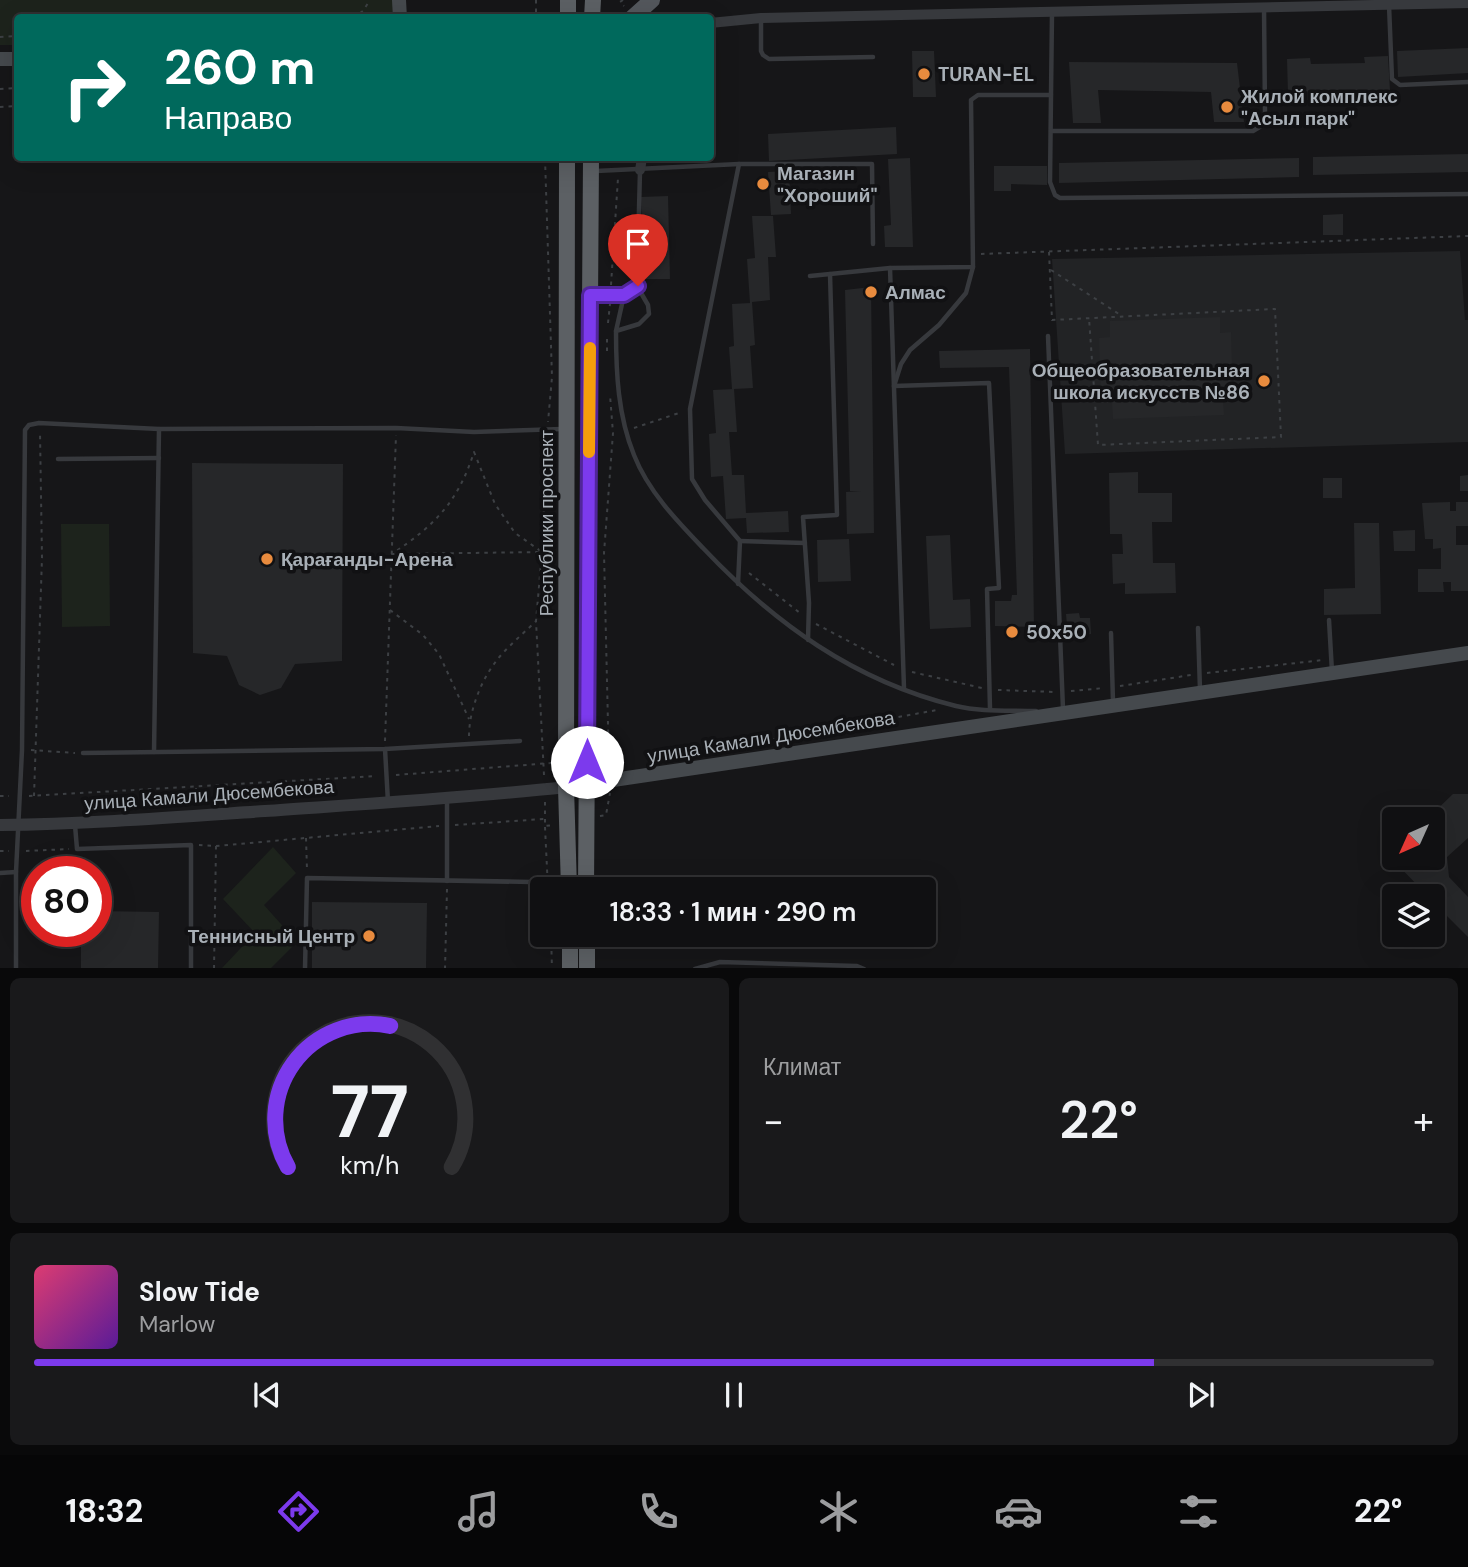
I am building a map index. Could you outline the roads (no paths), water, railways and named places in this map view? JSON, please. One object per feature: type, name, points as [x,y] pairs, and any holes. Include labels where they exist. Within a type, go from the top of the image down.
[{"type":"highway","name":"Республики проспект","points":[[567,161],[566,787],[569,877]]},
{"type":"highway","points":[[586,877],[591,164]]},
{"type":"highway","points":[[570,947],[570,968]]},
{"type":"highway","points":[[587,947],[587,968]]},
{"type":"main road","points":[[636,14],[652,0]]},
{"type":"main road","points":[[560,161],[567,184]]},
{"type":"main road","name":"улица Камали Дюсембекова","points":[[566,787],[1200,692],[1332,666],[1468,653]]},
{"type":"street","points":[[714,23],[761,19],[1052,13],[1264,3],[1389,5],[1411,2],[1468,2]]},
{"type":"street","points":[[640,170],[642,161]]},
{"type":"street","name":"улица Камали Дюсембекова","points":[[0,824],[75,824],[388,803],[566,787]]},
{"type":"lane","points":[[1051,131],[1253,131],[1263,125],[1264,3]]},
{"type":"lane","points":[[1389,5],[1392,79],[1395,83],[1468,82]]},
{"type":"lane","points":[[1052,13],[1050,182],[1055,195],[1060,198],[1468,194]]},
{"type":"lane","points":[[761,19],[761,51],[769,59],[873,57]]},
{"type":"lane","points":[[894,386],[901,364],[910,350],[939,325],[966,293],[973,267],[971,100],[978,95],[1051,95]]},
{"type":"lane","points":[[591,164],[618,171],[739,164],[872,164],[873,244]]},
{"type":"lane","points":[[738,584],[740,541],[705,500],[692,479],[691,410],[739,164]]},
{"type":"lane","points":[[616,331],[639,324],[649,314],[648,305],[638,286],[640,170]]},
{"type":"lane","points":[[810,276],[890,268],[973,267]]},
{"type":"lane","points":[[890,268],[904,688]]},
{"type":"lane","points":[[808,640],[803,517],[837,515],[830,274]]},
{"type":"lane","points":[[590,295],[624,295],[638,286]]},
{"type":"lane","points":[[624,295],[616,331],[615,364],[625,431],[647,480],[676,519],[738,584],[776,618],[808,640],[874,676],[958,706],[1063,712],[1048,336]]},
{"type":"lane","points":[[894,386],[989,383],[999,588],[987,589],[990,709]]},
{"type":"lane","points":[[16,968],[25,430],[29,425],[159,429],[396,428],[474,432],[567,429]]},
{"type":"lane","points":[[154,752],[159,429]]},
{"type":"lane","points":[[58,458],[159,458]]},
{"type":"lane","points":[[740,541],[804,543]]},
{"type":"lane","points":[[1329,620],[1332,666]]},
{"type":"lane","points":[[1198,628],[1200,692]]},
{"type":"lane","points":[[1111,633],[1113,705]]},
{"type":"lane","points":[[83,753],[385,749],[520,741]]},
{"type":"lane","points":[[385,749],[388,803]]},
{"type":"lane","points":[[447,798],[447,881]]},
{"type":"lane","points":[[75,824],[77,849],[191,845],[191,968]]},
{"type":"lane","points":[[0,873],[16,872]]},
{"type":"lane","points":[[305,968],[307,878],[530,882]]},
{"type":"lane","points":[[695,968],[720,962],[864,968]]},
{"type":"place","name":"TURAN-EL","points":[[924,74]]},
{"type":"place","name":"Жилой комплекс \"Асыл парк\"","points":[[1227,107]]},
{"type":"place","name":"Магазин \"Хороший\"","points":[[763,184]]},
{"type":"place","name":"Алмас","points":[[871,292]]},
{"type":"place","name":"Общеобразовательная школа искусств №86","points":[[1264,381]]},
{"type":"place","name":"Қарағанды-Арена","points":[[267,559]]},
{"type":"place","name":"50х50","points":[[1012,632]]},
{"type":"place","name":"Теннисный Центр","points":[[369,936]]}]
